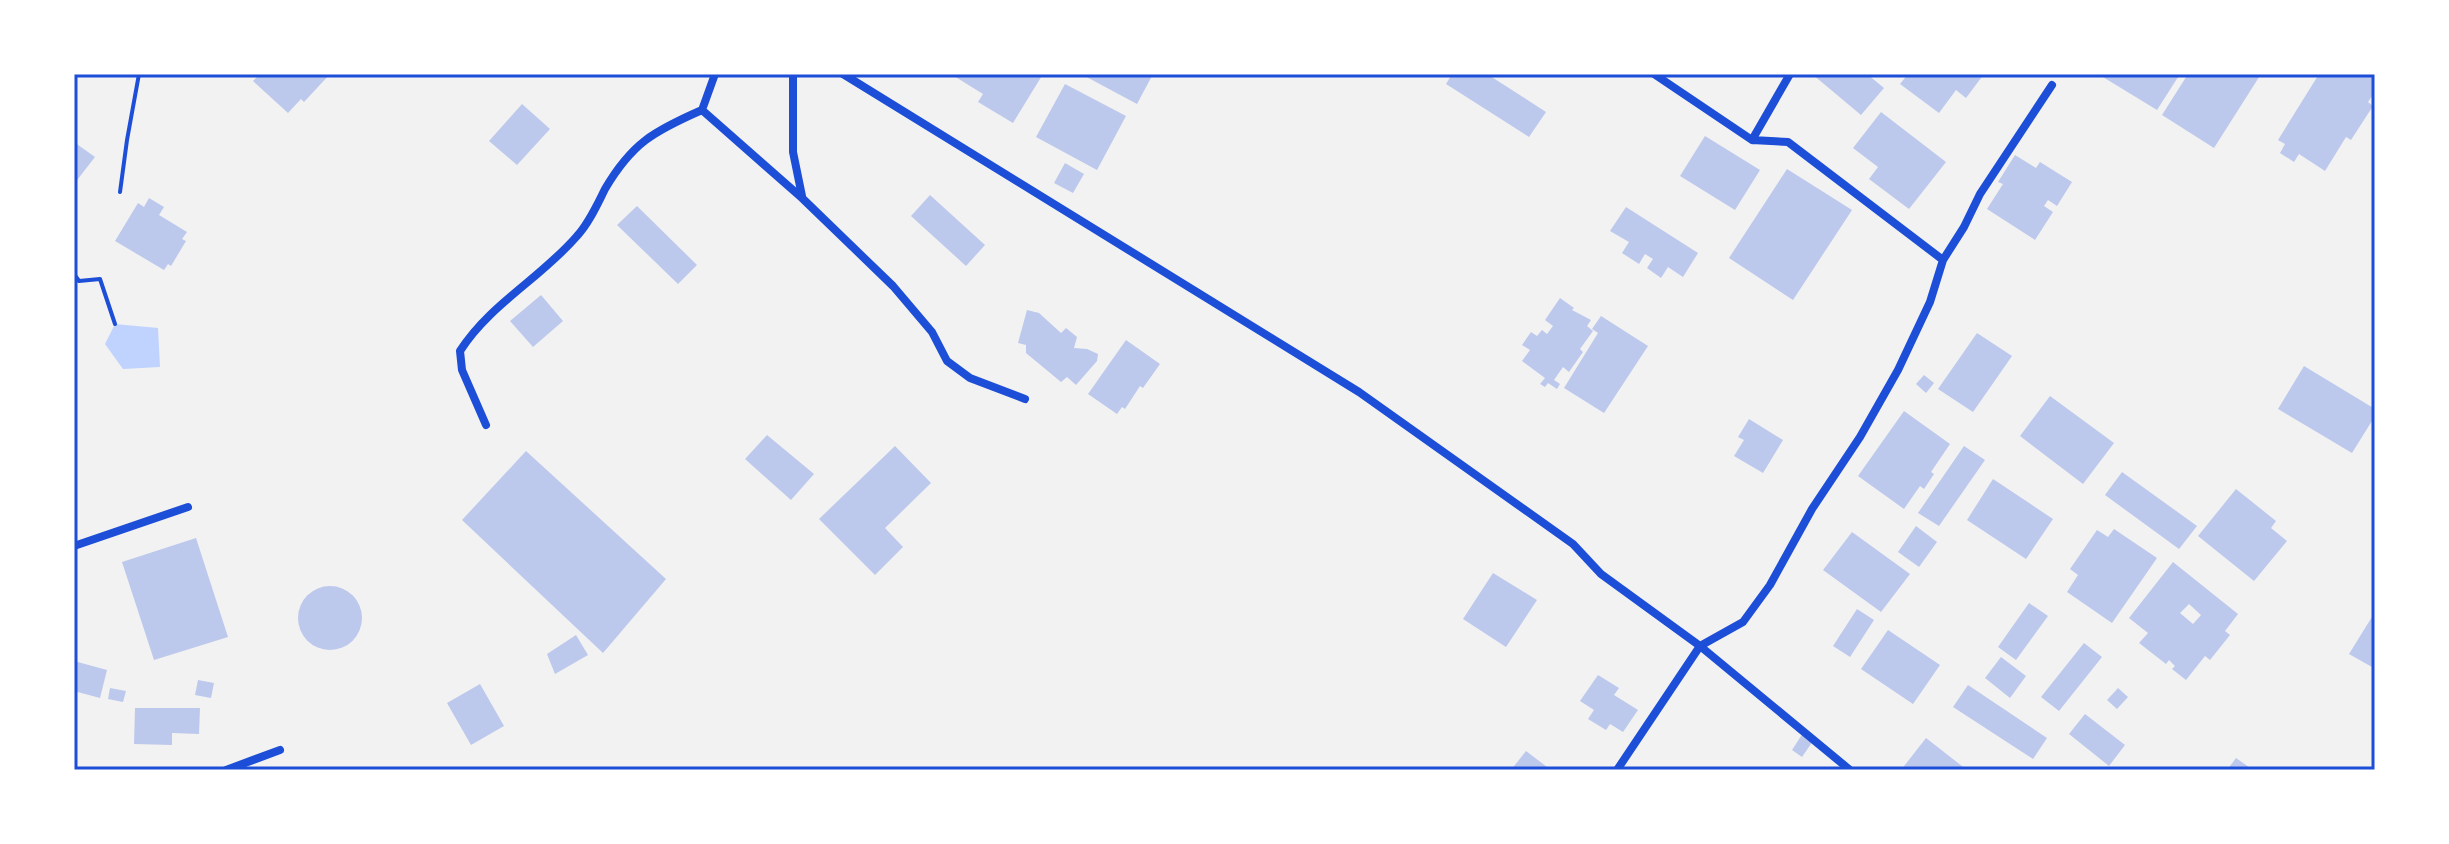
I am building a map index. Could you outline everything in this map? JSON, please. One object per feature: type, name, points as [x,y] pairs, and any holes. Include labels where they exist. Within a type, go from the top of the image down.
[{"type":"street","points":[[486,425],[462,370],[460,351],[469,336],[502,303],[542,272],[579,234],[617,169],[643,140],[702,110],[715,74]]},
{"type":"street","points":[[793,74],[793,152],[802,198]]},
{"type":"street","points":[[843,74],[1359,392],[1573,544],[1601,574],[1700,646],[1850,770]]},
{"type":"street","points":[[1654,74],[1752,140],[1788,142],[1943,260]]},
{"type":"street","points":[[1752,140],[1790,74]]},
{"type":"street","points":[[1617,770],[1700,646],[1743,622],[1770,585],[1812,509],[1860,437],[1898,370],[1930,302],[1943,260],[1980,194],[2052,85]]},
{"type":"street","points":[[702,110],[802,198],[893,286],[932,332],[947,361],[970,378],[1025,399]]},
{"type":"street","points":[[74,546],[188,507]]},
{"type":"street","points":[[226,770],[280,750]]},
{"type":"path","points":[[120,192],[139,74]]},
{"type":"path","points":[[74,274],[79,281],[100,279],[115,324]]},
{"type":"water","points":[[115,324],[158,328],[160,367],[123,369],[105,344]]},
{"type":"building","points":[[260,74],[330,74],[304,102],[301,99],[288,113],[253,81]]},
{"type":"building","points":[[955,74],[1043,74],[1013,123],[978,102],[983,94]]},
{"type":"building","points":[[1081,74],[1153,74],[1137,104]]},
{"type":"building","points":[[1452,74],[1487,74],[1546,112],[1529,137],[1446,84]]},
{"type":"building","points":[[1812,74],[1867,74],[1884,88],[1861,115]]},
{"type":"building","points":[[1908,74],[1984,74],[1966,98],[1956,90],[1939,113],[1900,84]]},
{"type":"building","points":[[2098,74],[2180,74],[2157,110]]},
{"type":"building","points":[[2188,74],[2261,74],[2214,148],[2162,115]]},
{"type":"building","points":[[2319,74],[2375,74],[2375,92],[2368,102],[2373,106],[2351,140],[2346,137],[2325,171],[2299,154],[2294,162],[2280,153],[2285,144],[2278,140]]},
{"type":"building","points":[[1065,84],[1126,116],[1097,170],[1036,137]]},
{"type":"building","points":[[522,104],[550,129],[517,165],[489,141]]},
{"type":"building","points":[[1881,112],[1946,162],[1909,209],[1869,179],[1878,167],[1853,148]]},
{"type":"building","points":[[1705,136],[1760,170],[1735,210],[1680,176]]},
{"type":"building","points":[[74,142],[95,157],[74,184]]},
{"type":"building","points":[[2015,155],[2036,168],[2040,162],[2072,182],[2057,206],[2048,200],[2044,206],[2053,212],[2035,240],[1987,209],[2003,184],[1998,182]]},
{"type":"building","points":[[1065,163],[1084,174],[1073,193],[1054,183]]},
{"type":"building","points":[[1787,169],[1852,210],[1793,300],[1729,258]]},
{"type":"building","points":[[930,195],[985,245],[966,266],[911,216]]},
{"type":"building","points":[[149,198],[164,207],[159,215],[187,232],[182,239],[186,241],[171,266],[168,264],[164,270],[115,241],[138,203],[144,207]]},
{"type":"building","points":[[637,206],[697,265],[678,284],[617,225]]},
{"type":"building","points":[[1626,207],[1698,253],[1683,277],[1668,267],[1661,278],[1647,268],[1653,259],[1645,254],[1639,264],[1622,253],[1629,242],[1610,231]]},
{"type":"building","points":[[541,295],[563,321],[533,347],[510,321]]},
{"type":"building","points":[[1560,298],[1574,308],[1572,310],[1591,320],[1587,326],[1593,331],[1569,372],[1563,367],[1554,380],[1560,384],[1557,389],[1548,383],[1545,387],[1540,384],[1545,378],[1522,361],[1530,350],[1522,345],[1531,332],[1537,336],[1542,330],[1547,334],[1553,326],[1545,320]]},
{"type":"building","points":[[1027,310],[1039,313],[1061,333],[1066,328],[1077,337],[1074,348],[1098,354],[1097,361],[1076,385],[1067,377],[1061,382],[1026,353],[1026,345],[1018,343]]},
{"type":"building","points":[[1601,316],[1648,346],[1604,413],[1564,388],[1598,333],[1592,329]]},
{"type":"building","points":[[1977,333],[2012,356],[1973,412],[1938,389]]},
{"type":"building","points":[[1126,340],[1160,364],[1125,409],[1122,407],[1117,414],[1088,394]]},
{"type":"building","points":[[2304,366],[2375,409],[2375,416],[2352,453],[2278,409]]},
{"type":"building","points":[[1924,375],[1934,383],[1926,393],[1916,384]]},
{"type":"building","points":[[2050,396],[2114,443],[2083,484],[2020,436]]},
{"type":"building","points":[[1904,411],[1950,444],[1931,472],[1934,474],[1924,489],[1920,486],[1904,509],[1858,476]]},
{"type":"building","points":[[1749,419],[1783,440],[1763,473],[1734,456],[1744,440],[1738,437]]},
{"type":"building","points":[[767,435],[814,474],[791,500],[745,459]]},
{"type":"building","points":[[895,446],[931,483],[885,528],[903,547],[875,575],[819,519]]},
{"type":"building","points":[[1964,446],[1985,460],[1939,526],[1918,513]]},
{"type":"building","points":[[526,451],[666,579],[603,653],[462,520]]},
{"type":"building","points":[[2122,472],[2197,526],[2179,549],[2105,495]]},
{"type":"building","points":[[1993,479],[2053,519],[2026,559],[1967,520]]},
{"type":"building","points":[[2236,489],[2276,521],[2271,528],[2287,541],[2254,581],[2198,536]]},
{"type":"building","points":[[1916,526],[1937,542],[1919,567],[1898,552]]},
{"type":"building","points":[[2114,529],[2157,558],[2112,623],[2067,592],[2078,575],[2070,569],[2097,530],[2108,537]]},
{"type":"building","points":[[1852,532],[1910,574],[1881,612],[1823,570]]},
{"type":"building","points":[[196,538],[228,637],[154,660],[122,562]]},
{"type":"building","points":[[2173,562],[2238,614],[2225,631],[2230,635],[2210,660],[2205,656],[2186,680],[2172,669],[2175,666],[2169,660],[2166,664],[2139,643],[2148,633],[2129,618]],"holes":[[[2189,604],[2201,615],[2193,624],[2180,613]]]},
{"type":"building","points":[[1493,573],[1537,600],[1506,647],[1463,619]]},
{"type":"building","points":[[324,586],[336,586],[353,595],[360,606],[360,630],[353,641],[336,650],[324,650],[312,645],[303,636],[298,624],[298,612],[303,600],[312,591]]},
{"type":"building","points":[[2029,603],[2048,616],[2016,660],[1998,647]]},
{"type":"building","points":[[1857,609],[1874,620],[1850,657],[1833,646]]},
{"type":"building","points":[[2375,612],[2375,661],[2372,667],[2349,654]]},
{"type":"building","points":[[1888,630],[1940,665],[1913,704],[1861,669]]},
{"type":"building","points":[[576,635],[588,655],[555,674],[547,654]]},
{"type":"building","points":[[2084,643],[2102,657],[2059,711],[2041,697]]},
{"type":"building","points":[[2001,657],[2026,676],[2010,698],[1985,678]]},
{"type":"building","points":[[74,661],[107,670],[100,698],[74,691]]},
{"type":"building","points":[[1598,675],[1619,688],[1614,695],[1638,710],[1623,732],[1610,724],[1606,730],[1588,719],[1594,710],[1580,701]]},
{"type":"building","points":[[198,680],[214,683],[211,698],[195,695]]},
{"type":"building","points":[[480,684],[504,726],[471,745],[447,703]]},
{"type":"building","points":[[1968,685],[2047,738],[2033,759],[1953,707]]},
{"type":"building","points":[[110,688],[126,691],[123,702],[108,699]]},
{"type":"building","points":[[2118,688],[2128,697],[2117,709],[2107,700]]},
{"type":"building","points":[[135,708],[200,708],[199,734],[172,733],[172,745],[134,744]]},
{"type":"building","points":[[2085,714],[2125,745],[2109,766],[2069,734]]},
{"type":"building","points":[[1803,733],[1813,741],[1802,757],[1792,750]]},
{"type":"building","points":[[1926,738],[1967,770],[1901,770]]},
{"type":"building","points":[[1526,751],[1551,770],[1511,770]]},
{"type":"building","points":[[2236,758],[2253,770],[2227,770]]}]
